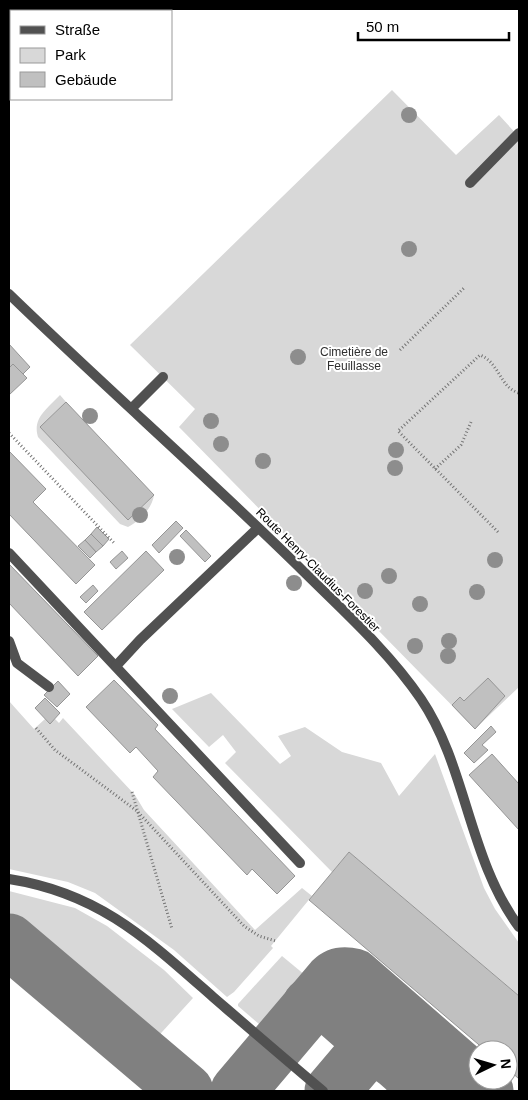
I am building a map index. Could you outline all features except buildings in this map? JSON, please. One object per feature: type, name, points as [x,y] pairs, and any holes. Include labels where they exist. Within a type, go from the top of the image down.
[{"type":"street","points":[[470,183],[519,133]]},
{"type":"street","name":"Route Henry-Claudius-Forestier","points":[[9,294],[82,365],[132,408],[258,528],[396,666],[421,700],[439,734],[489,874],[505,906],[519,927]]},
{"type":"street","points":[[132,408],[163,376]]},
{"type":"street","points":[[116,666],[140,640],[258,528]]},
{"type":"street","points":[[9,553],[300,863]]},
{"type":"street","points":[[9,641],[11,660],[49,687]]},
{"type":"street","points":[[9,879],[64,892],[99,907],[119,919],[170,959],[323,1091]]},
{"type":"path","points":[[400,350],[465,287]]},
{"type":"path","points":[[498,532],[398,431],[480,355],[496,365],[507,387],[519,393]]},
{"type":"path","points":[[436,469],[462,445],[471,422]]},
{"type":"path","points":[[9,433],[115,544]]},
{"type":"path","points":[[36,728],[55,750],[137,811],[244,926],[259,936],[276,941]]},
{"type":"path","points":[[132,792],[172,929]]},
{"type":"green space","name":"Cimetière de Feuillasse","points":[[392,90],[456,155],[499,115],[519,137],[519,687],[475,729],[179,427],[195,409],[130,345]]},
{"type":"green space","points":[[60,395],[66,402],[40,427],[128,519],[154,495],[145,513],[128,527],[120,524],[38,437],[37,424],[39,419]]},
{"type":"green space","points":[[211,693],[280,764],[291,756],[278,736],[305,727],[342,752],[381,763],[399,796],[435,754],[484,888],[495,909],[519,943],[519,996],[349,852],[332,872],[225,763],[236,752],[223,735],[209,747],[172,709]]},
{"type":"green space","points":[[9,701],[34,729],[45,719],[50,723],[55,719],[59,723],[63,718],[135,795],[144,810],[255,930],[302,888],[312,896],[271,946],[273,948],[234,992],[227,997],[174,950],[95,893],[68,882],[9,869]]},
{"type":"green space","points":[[9,891],[75,908],[107,926],[164,970],[193,998],[152,1043],[128,1023],[119,1030],[9,933]]},
{"type":"green space","points":[[282,956],[311,980],[266,1030],[238,1004]]},
{"type":"taxiway","points":[[9,941],[186,1091]]},
{"type":"taxiway","points":[[238,1091],[332,980],[345,975],[354,976],[486,1091]]},
{"type":"taxiway","points":[[310,1005],[329,1005],[362,1034],[365,1053],[379,1052],[397,1062],[412,1077],[419,1091]]},
{"type":"taxiway","points":[[332,1091],[388,1025]]}]
